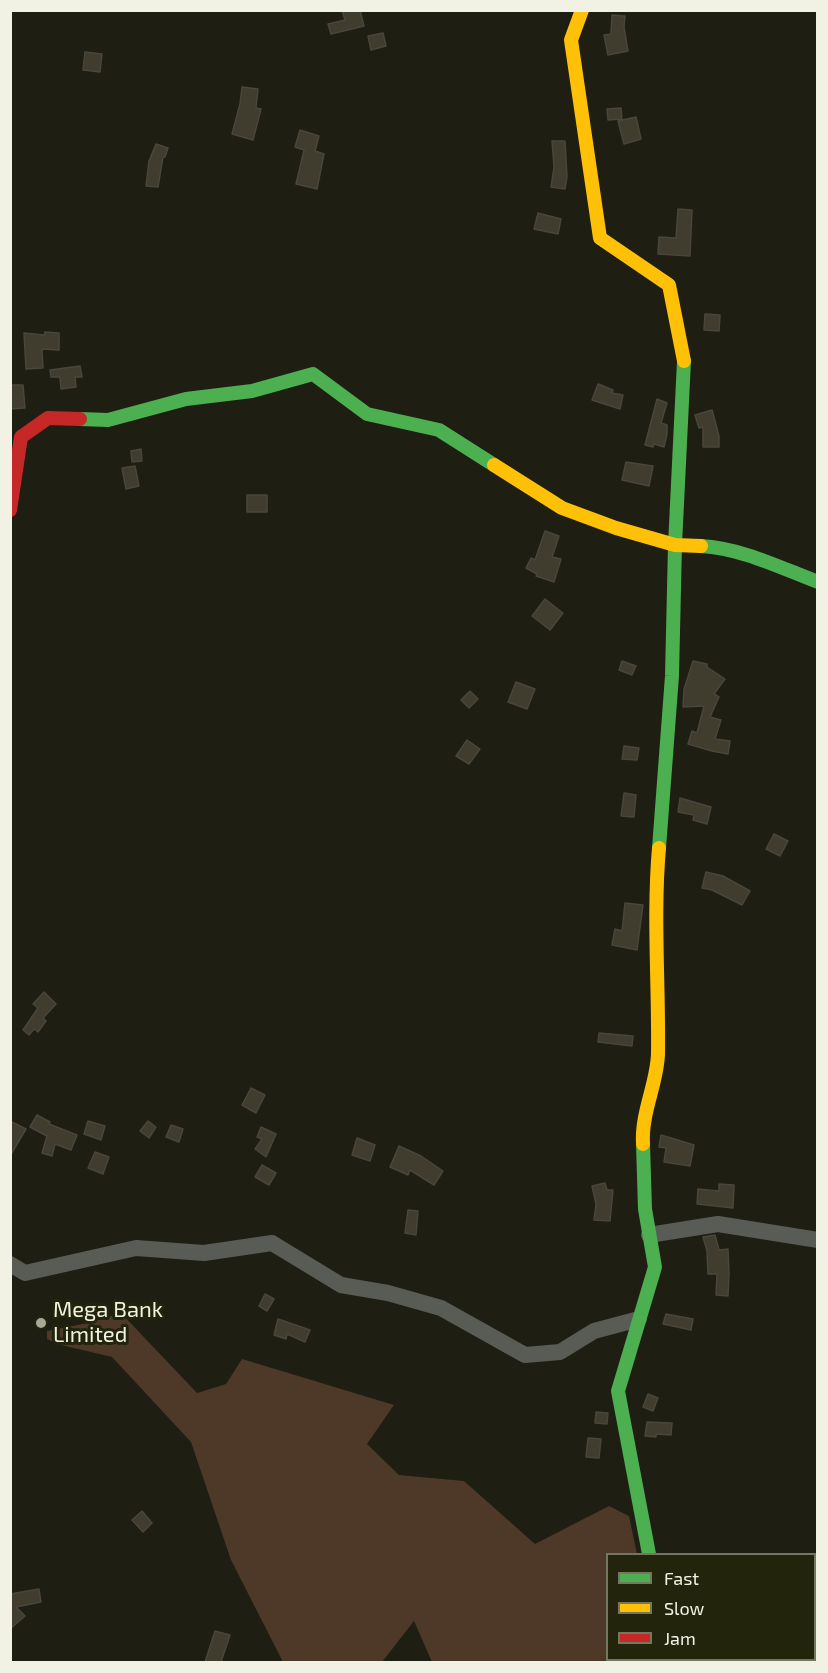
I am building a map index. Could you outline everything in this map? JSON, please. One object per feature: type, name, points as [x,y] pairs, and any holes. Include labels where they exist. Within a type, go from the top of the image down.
[{"type":"street","points":[[582,10],[571,40],[600,238],[669,285],[684,362],[675,545],[672,676],[656,882],[658,1057],[642,1130],[645,1209],[655,1267],[618,1391],[649,1553]]},
{"type":"street","points":[[10,510],[21,437],[48,418],[108,420],[186,399],[252,391],[313,374],[367,414],[439,429],[562,508],[616,528],[675,545],[715,547],[761,560],[818,582]]},
{"type":"street","points":[[649,1235],[718,1224],[818,1240]]},
{"type":"street","points":[[10,1264],[25,1273],[136,1248],[204,1253],[272,1243],[341,1285],[388,1293],[441,1308],[525,1355],[560,1352],[594,1331],[639,1319]]},
{"type":"shaded area","points":[[121,1313],[197,1393],[226,1384],[242,1359],[394,1405],[367,1444],[399,1475],[464,1481],[535,1544],[609,1506],[629,1516],[637,1553],[606,1553],[606,1661],[738,1662],[432,1662],[414,1621],[382,1662],[283,1662],[231,1560],[191,1442],[112,1357],[57,1344],[47,1339],[47,1331],[88,1323]]},
{"type":"building","points":[[342,10],[360,10],[364,26],[331,34],[328,24],[345,20]]},
{"type":"building","points":[[612,15],[625,16],[624,27],[628,51],[608,55],[604,35],[611,34]]},
{"type":"building","points":[[383,33],[386,46],[371,50],[368,36]]},
{"type":"building","points":[[85,52],[102,54],[100,72],[83,70]]},
{"type":"building","points":[[242,87],[258,89],[256,108],[261,109],[253,140],[232,134]]},
{"type":"building","points":[[621,108],[622,119],[608,120],[607,109]]},
{"type":"building","points":[[636,117],[641,139],[624,144],[618,121]]},
{"type":"building","points":[[300,130],[319,136],[315,151],[324,154],[317,189],[296,184],[304,150],[295,147]]},
{"type":"building","points":[[552,141],[565,141],[567,177],[565,189],[551,187],[554,167]]},
{"type":"building","points":[[156,144],[168,148],[163,157],[158,187],[146,186],[149,161]]},
{"type":"building","points":[[678,209],[692,210],[690,256],[658,254],[659,237],[676,238]]},
{"type":"building","points":[[538,213],[561,219],[558,234],[534,229]]},
{"type":"building","points":[[705,314],[720,315],[719,331],[704,330]]},
{"type":"building","points":[[45,332],[59,333],[59,350],[42,349],[43,368],[26,369],[24,333],[44,335]]},
{"type":"building","points":[[80,366],[82,377],[75,377],[76,387],[61,389],[60,377],[51,377],[50,370]]},
{"type":"building","points":[[598,384],[613,390],[612,393],[623,395],[620,409],[592,400]]},
{"type":"building","points":[[10,385],[23,385],[25,408],[10,409]]},
{"type":"building","points":[[657,399],[667,403],[661,423],[667,425],[664,447],[654,444],[653,447],[645,445]]},
{"type":"building","points":[[712,410],[719,436],[719,447],[703,447],[703,427],[699,428],[695,415]]},
{"type":"building","points":[[141,449],[142,461],[132,462],[131,451]]},
{"type":"building","points":[[626,462],[653,466],[649,486],[622,480]]},
{"type":"building","points":[[135,466],[139,486],[126,489],[122,468]]},
{"type":"building","points":[[247,495],[267,495],[267,512],[247,512]]},
{"type":"building","points":[[545,531],[559,536],[552,557],[561,559],[554,582],[536,576],[537,574],[526,568],[531,558],[535,560]]},
{"type":"building","points":[[545,599],[563,613],[550,630],[532,616]]},
{"type":"building","points":[[622,661],[636,666],[632,675],[619,670]]},
{"type":"building","points":[[693,661],[707,664],[707,667],[725,679],[714,694],[719,697],[710,717],[721,720],[715,739],[730,741],[728,754],[688,744],[692,731],[697,733],[704,706],[683,707],[684,689]]},
{"type":"building","points":[[516,682],[535,689],[527,709],[508,702]]},
{"type":"building","points":[[470,691],[478,699],[469,708],[461,700]]},
{"type":"building","points":[[467,740],[480,749],[469,764],[456,756]]},
{"type":"building","points":[[624,746],[639,748],[637,760],[622,759]]},
{"type":"building","points":[[624,793],[636,795],[634,817],[621,816]]},
{"type":"building","points":[[680,798],[711,807],[707,824],[693,820],[694,815],[678,812]]},
{"type":"building","points":[[774,834],[788,841],[780,856],[766,849]]},
{"type":"building","points":[[706,872],[723,876],[750,891],[742,905],[712,890],[702,888]]},
{"type":"building","points":[[625,903],[643,905],[637,950],[612,945],[615,929],[622,931]]},
{"type":"building","points":[[44,992],[56,1004],[43,1018],[46,1021],[38,1032],[34,1029],[29,1035],[23,1030],[38,1008],[33,1004]]},
{"type":"building","points":[[599,1033],[633,1036],[632,1046],[598,1042]]},
{"type":"building","points":[[251,1088],[265,1095],[256,1113],[242,1105]]},
{"type":"building","points":[[37,1115],[50,1122],[49,1124],[77,1135],[71,1150],[55,1144],[52,1156],[42,1153],[47,1136],[30,1127]]},
{"type":"building","points":[[10,1121],[26,1129],[10,1156]]},
{"type":"building","points":[[88,1121],[105,1126],[101,1140],[84,1134]]},
{"type":"building","points":[[148,1121],[156,1127],[149,1138],[140,1131]]},
{"type":"building","points":[[171,1125],[183,1129],[179,1142],[166,1137]]},
{"type":"building","points":[[261,1127],[276,1134],[266,1157],[255,1149],[262,1139],[257,1137]]},
{"type":"building","points":[[661,1135],[694,1145],[690,1166],[664,1162],[666,1148],[659,1147]]},
{"type":"building","points":[[357,1138],[375,1145],[370,1161],[352,1155]]},
{"type":"building","points":[[399,1146],[421,1156],[443,1171],[434,1185],[410,1170],[408,1175],[390,1167]]},
{"type":"building","points":[[95,1152],[109,1157],[103,1174],[88,1168]]},
{"type":"building","points":[[262,1165],[276,1173],[269,1185],[255,1177]]},
{"type":"building","points":[[605,1183],[607,1190],[613,1190],[610,1221],[594,1220],[596,1204],[592,1186]]},
{"type":"building","points":[[719,1184],[734,1185],[733,1208],[697,1204],[698,1189],[719,1191]]},
{"type":"building","points":[[408,1210],[418,1211],[416,1235],[405,1233]]},
{"type":"building","points":[[715,1235],[719,1250],[728,1249],[728,1296],[716,1295],[717,1274],[708,1274],[707,1251],[703,1237]]},
{"type":"building","points":[[265,1294],[274,1299],[267,1311],[259,1306]]},
{"type":"building","points":[[666,1314],[693,1319],[691,1330],[663,1324]]},
{"type":"building","points":[[278,1319],[310,1330],[305,1342],[287,1334],[286,1339],[274,1335]]},
{"type":"building","points":[[648,1394],[658,1398],[653,1411],[643,1407]]},
{"type":"building","points":[[596,1412],[608,1413],[607,1424],[595,1423]]},
{"type":"building","points":[[647,1422],[672,1423],[671,1435],[645,1436]]},
{"type":"building","points":[[588,1438],[601,1439],[599,1458],[586,1457]]},
{"type":"building","points":[[142,1511],[152,1523],[143,1532],[132,1520]]},
{"type":"building","points":[[39,1589],[41,1602],[16,1607],[25,1616],[10,1629],[10,1594]]},
{"type":"building","points":[[215,1631],[230,1635],[221,1662],[205,1662]]},
{"type":"traffic: fast","points":[[659,848],[672,676],[675,545],[684,361]]},
{"type":"traffic: fast","points":[[80,419],[108,420],[186,399],[252,391],[313,374],[367,414],[439,430],[494,465]]},
{"type":"traffic: fast","points":[[701,546],[731,550],[818,582]]},
{"type":"traffic: fast","points":[[643,1144],[645,1209],[655,1267],[618,1391],[649,1553]]},
{"type":"traffic: slow","points":[[582,10],[571,40],[600,238],[669,285],[684,361]]},
{"type":"traffic: slow","points":[[494,465],[562,508],[616,528],[675,545],[701,546]]},
{"type":"traffic: slow","points":[[643,1144],[644,1121],[658,1054],[656,925],[659,848]]},
{"type":"traffic: jam","points":[[10,510],[21,437],[48,418],[80,419]]},
{"type":"place","name":"Mega Bank Limited","points":[[41,1323]]}]
